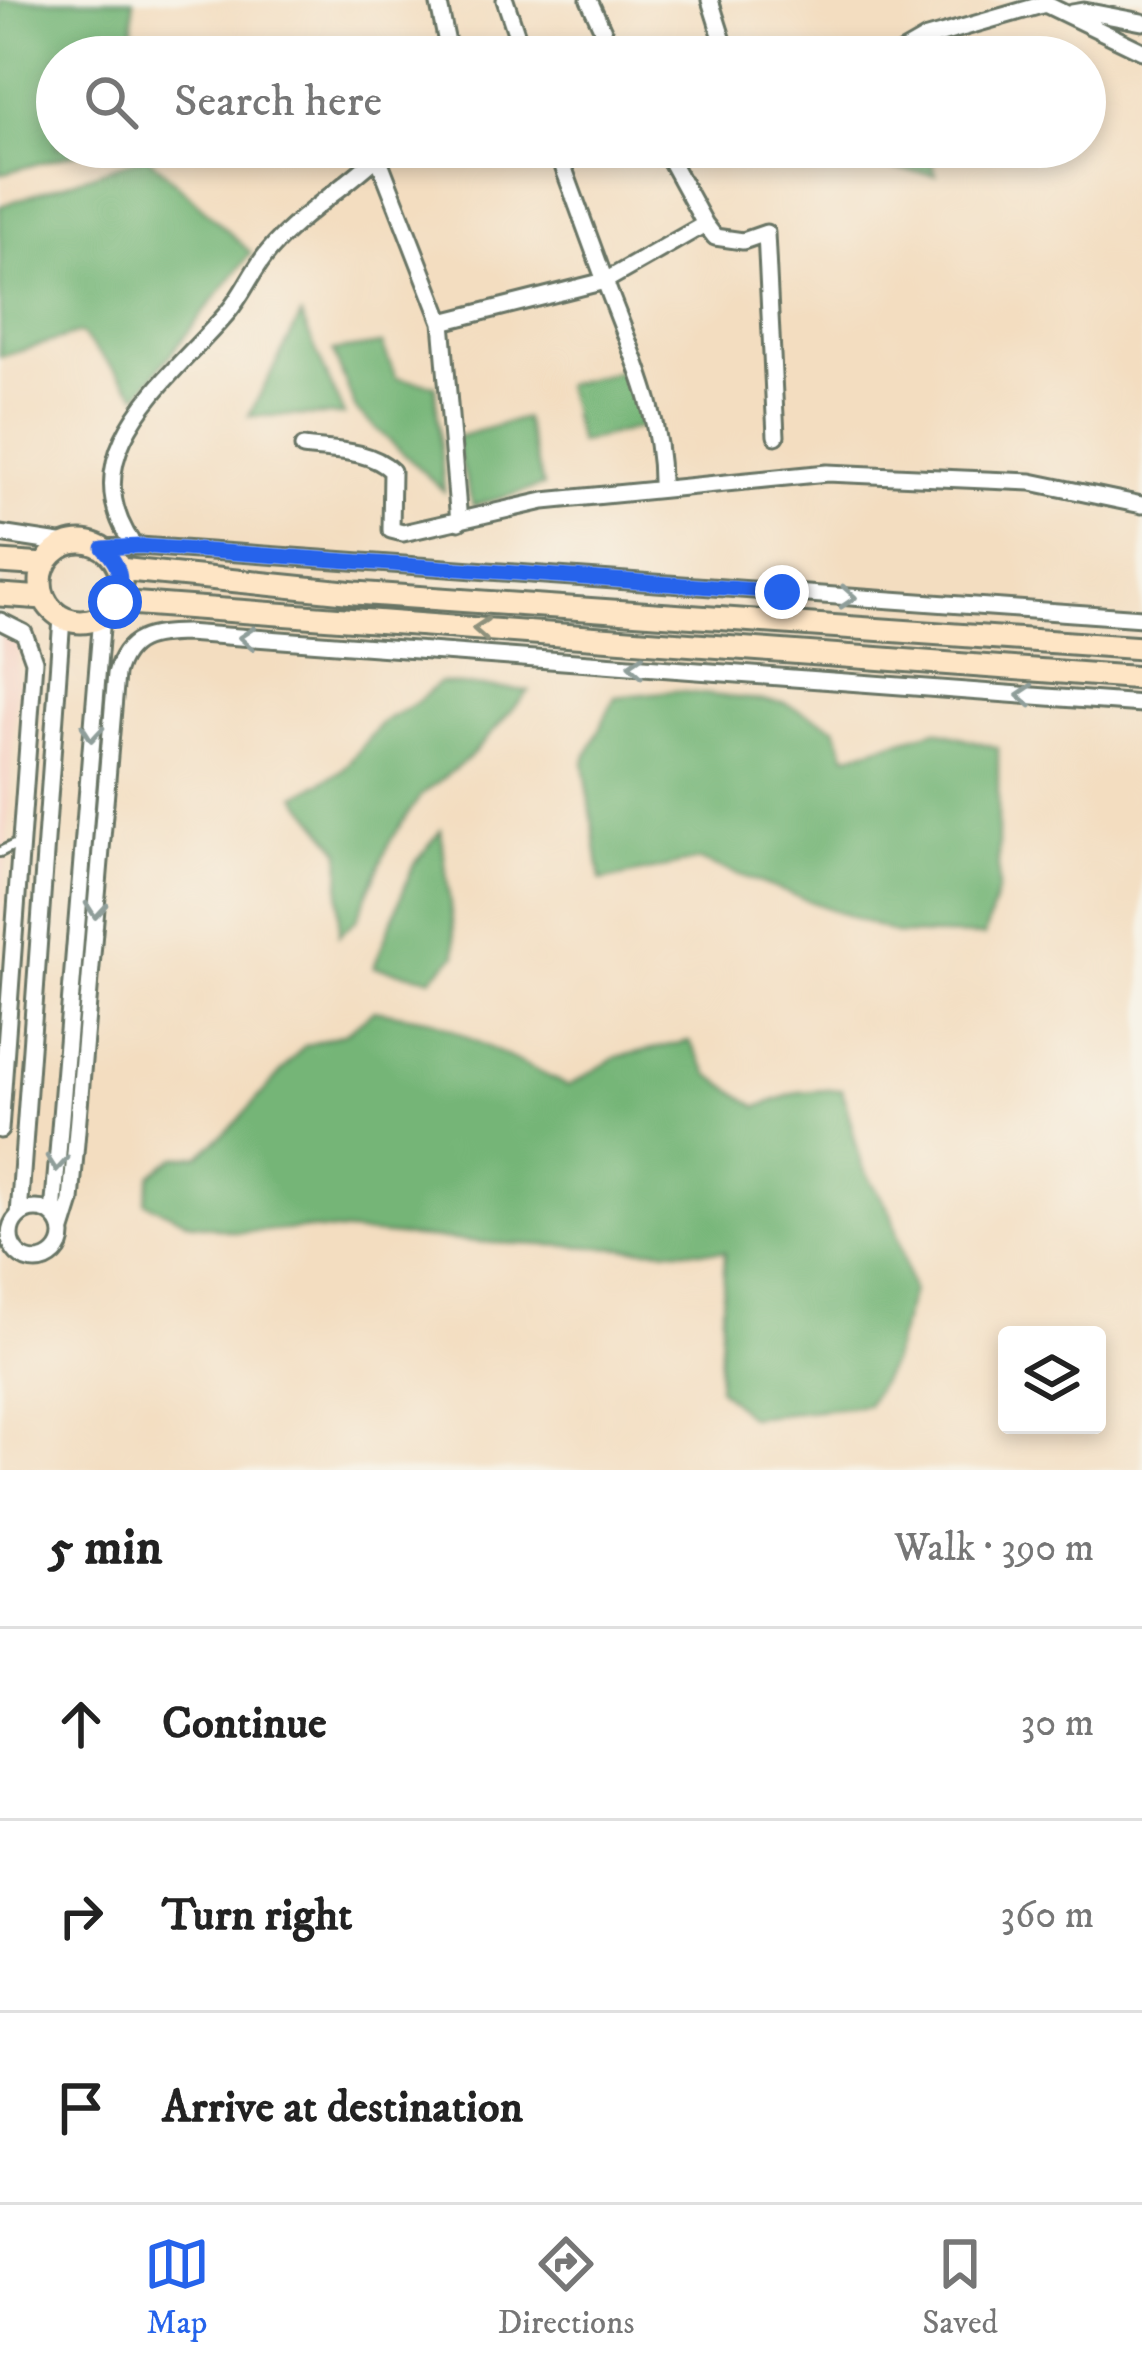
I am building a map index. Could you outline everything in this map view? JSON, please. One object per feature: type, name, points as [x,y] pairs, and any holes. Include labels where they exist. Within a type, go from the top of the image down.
[{"type":"street","points":[[438,0],[446,36]]},
{"type":"street","points":[[506,0],[517,36]]},
{"type":"street","points":[[594,0],[607,36]]},
{"type":"street","points":[[710,0],[721,36]]},
{"type":"street","points":[[1083,0],[1118,17]]},
{"type":"street","points":[[933,36],[1035,2],[1052,5],[1142,51]]},
{"type":"street","points":[[1069,14],[1084,10],[1142,22]]},
{"type":"street","points":[[134,546],[112,507],[113,474],[137,416],[178,362],[226,314],[270,249],[364,168]]},
{"type":"street","points":[[389,168],[442,322],[459,522]]},
{"type":"street","points":[[564,168],[651,405],[661,489]]},
{"type":"street","points":[[674,168],[716,238],[743,241],[766,233],[776,436]]},
{"type":"street","points":[[442,322],[605,281],[705,224]]},
{"type":"street","points":[[303,447],[371,456],[386,465],[392,471],[391,530],[403,533],[544,501],[827,473],[1031,482],[1142,505]]},
{"type":"street","points":[[0,534],[103,548],[134,546],[1142,617]]},
{"type":"street","points":[[66,544],[45,565],[41,585],[44,598],[62,618],[89,621],[108,609],[1142,677]]},
{"type":"street","points":[[62,618],[26,1121],[9,1228],[23,1258],[39,1261],[54,1254],[60,1124],[108,609],[121,581],[103,548]]},
{"type":"street","points":[[0,562],[45,565]]},
{"type":"street","points":[[118,568],[355,593],[1142,648]]},
{"type":"street","points":[[0,595],[44,598]]},
{"type":"street","points":[[0,621],[24,633],[34,661],[0,1130]]},
{"type":"street","points":[[57,1222],[71,1201],[116,674],[125,650],[138,639],[186,633],[1142,704]]},
{"type":"street","points":[[26,1121],[60,1124]]},
{"type":"street","points":[[9,1228],[36,1209],[57,1222]]},
{"type":"lane","points":[[0,852],[22,841]]},
{"type":"shaded area","points":[[0,630],[20,631],[0,955]]},
{"type":"green space","points":[[0,0],[133,0],[133,36],[36,36],[36,164],[0,174]]},
{"type":"green space","points":[[112,168],[160,168],[251,253],[138,395],[80,333],[0,357],[0,206]]},
{"type":"green space","points":[[888,168],[934,168],[936,175]]},
{"type":"green space","points":[[301,316],[344,415],[249,416]]},
{"type":"green space","points":[[382,344],[396,378],[435,385],[444,491],[356,410],[333,351]]},
{"type":"green space","points":[[630,368],[645,426],[579,443],[564,385]]},
{"type":"green space","points":[[524,418],[543,486],[473,506],[454,438]]},
{"type":"green space","points":[[439,683],[529,691],[469,758],[421,795],[389,843],[357,919],[339,935],[341,851],[296,796],[342,771],[381,723]]},
{"type":"green space","points":[[674,691],[784,703],[835,727],[846,756],[936,730],[998,748],[998,889],[984,936],[898,934],[699,860],[601,881],[584,762],[615,697]]},
{"type":"green space","points":[[441,830],[456,955],[431,978],[374,967],[413,866]]},
{"type":"green space","points":[[374,1010],[432,1020],[568,1086],[617,1057],[689,1041],[710,1075],[757,1107],[799,1092],[842,1089],[862,1166],[891,1213],[912,1291],[890,1365],[867,1405],[749,1417],[718,1388],[725,1252],[494,1243],[307,1229],[237,1232],[188,1222],[145,1202],[151,1175],[176,1157],[199,1156],[238,1121],[304,1046],[346,1033]]},
{"type":"route","points":[[115,602],[121,581],[103,548],[140,546],[782,592]]}]
